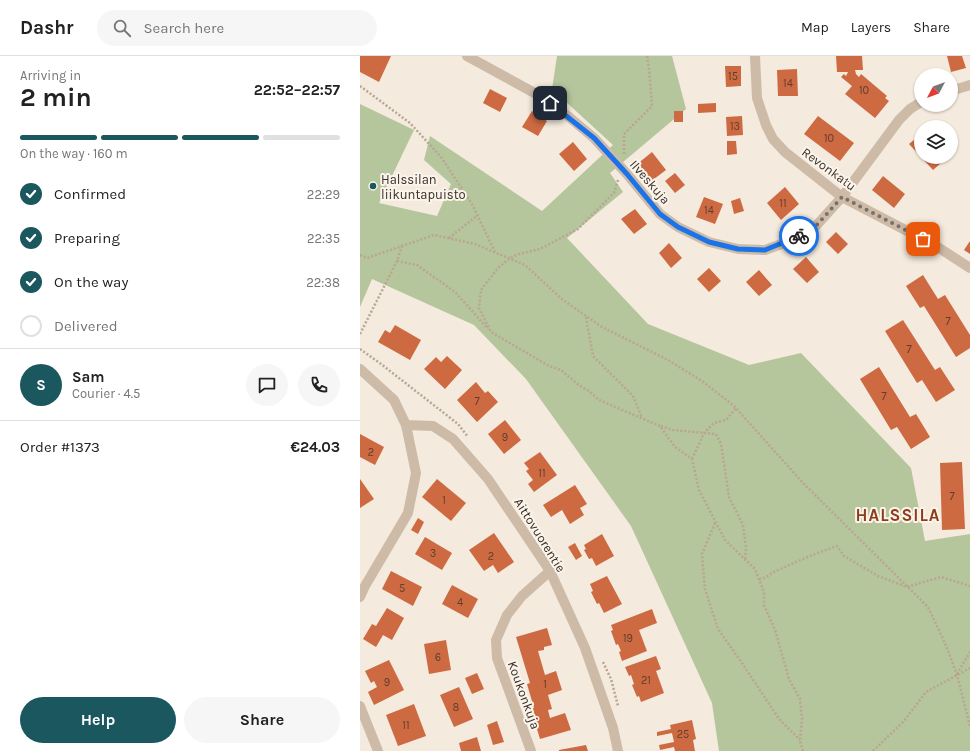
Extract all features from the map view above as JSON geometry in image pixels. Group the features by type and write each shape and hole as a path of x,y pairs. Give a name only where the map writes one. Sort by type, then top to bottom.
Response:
{"street":[{"name":"Ilveskuja","path":"467,56 540,96 594,138 660,214 678,227 709,242 738,249 765,250 795,239 815,227 842,197 899,120 914,106"},
{"name":"Revonkatu","path":"755,56 757,98 766,125 773,139 785,152 842,197 936,246 970,268"},
{"path":"958,89 970,85"},
{"path":"360,369 394,400 406,424 416,474 408,513 360,597"},
{"name":"Aittovuorentie","path":"406,424 433,426 453,439 488,479 550,571 585,648 613,728 618,751"},
{"name":"Koukonkuja","path":"531,751 497,658 496,640 507,615 522,596 550,571"},
{"path":"360,706 378,751"}],"path":[{"path":"491,332 479,308 481,290 498,268 510,258 519,254 540,249 578,229 614,193 622,169 624,134 652,106 647,56"},
{"path":"360,86 410,123 441,157 472,204 496,252"},
{"path":"449,238 478,215"},
{"path":"360,255 367,258 434,235 475,244 525,265 563,300 602,327 668,360 702,381 736,408 804,484 928,607 945,643 957,675 970,726"},
{"path":"360,334 397,260 402,246"},
{"path":"397,260 417,265 455,292 491,332 549,366 561,370 580,386 590,391 599,400 634,416 673,430 716,434 721,444 729,497 743,525 746,548 745,560"},
{"path":"586,316 593,356 633,396 642,418"},
{"path":"736,408 726,420 714,423 704,433 692,459 699,490 715,523 725,540 755,569 764,592 764,605 775,630 789,679 800,699 802,719 800,741 803,751"},
{"path":"660,426 676,447 692,459"},
{"path":"715,523 702,554 705,589 718,629 779,719 800,741"},
{"path":"759,579 765,579 772,573 837,546 844,556 878,576 907,587 941,577 970,586"},
{"path":"957,675 970,652"},
{"path":"873,751 904,722 926,692 970,668"}],"green space":[{"path":"557,56 672,56 686,109 610,173 623,192 567,238 648,324 749,365 801,353 911,468 925,541 970,534 970,751 719,751 712,703 631,526 526,379 474,325 372,279 360,307 360,104 414,130 379,203 437,216 451,184 424,160 430,136 542,211 613,145 552,89"}],"building":[{"path":"360,56 391,56 379,82 360,72"},
{"path":"836,56 862,56 863,70 855,70 856,74 859,77 861,74 887,96 885,98 889,101 875,118 845,94 852,86 841,77 844,74 846,76 848,72 837,72"},
{"path":"947,56 962,56 966,68 958,70 958,68 950,68"},
{"path":"725,66 741,66 741,86 726,87"},
{"path":"797,69 798,96 778,96 777,70"},
{"path":"490,89 507,98 500,112 483,103"},
{"path":"716,103 716,112 698,113 698,104"},
{"path":"532,111 547,121 538,136 522,127"},
{"path":"674,111 683,111 683,122 674,122"},
{"path":"742,116 743,135 727,136 726,117"},
{"path":"818,116 854,143 840,161 804,134"},
{"path":"914,140 914,149 909,144"},
{"path":"727,141 736,141 737,154 727,155"},
{"path":"573,142 587,159 574,171 559,154"},
{"path":"652,152 666,170 650,182 636,165"},
{"path":"927,164 940,164 933,170"},
{"path":"675,173 685,185 675,193 665,181"},
{"path":"883,176 905,194 894,208 872,190"},
{"path":"785,187 799,204 781,220 767,203"},
{"path":"704,197 723,204 715,224 696,217"},
{"path":"740,198 744,211 734,214 731,201"},
{"path":"635,209 647,224 634,234 621,219"},
{"path":"836,232 848,244 838,254 826,242"},
{"path":"970,241 970,254 964,250"},
{"path":"669,243 682,258 671,268 659,253"},
{"path":"806,257 819,272 807,283 793,269"},
{"path":"709,268 721,281 709,292 697,279"},
{"path":"759,270 772,285 759,296 746,282"},
{"path":"923,275 938,299 945,295 970,335 970,348 956,357 924,306 920,308 906,286"},
{"path":"903,320 935,370 940,367 955,390 936,402 922,380 917,383 885,331"},
{"path":"395,325 421,340 410,360 378,342 385,330 390,333"},
{"path":"447,356 462,370 445,389 424,369 436,357 441,362"},
{"path":"879,367 910,417 916,414 930,437 911,449 897,427 891,430 860,379"},
{"path":"476,382 485,393 488,391 498,402 477,422 457,400"},
{"path":"505,420 521,440 504,454 488,434"},
{"path":"360,434 384,447 375,465 360,457"},
{"path":"540,452 557,475 534,492 528,484 533,480 526,471 529,469 524,463"},
{"path":"962,462 965,529 942,530 940,463"},
{"path":"360,479 374,499 360,508"},
{"path":"437,479 466,503 451,521 422,497"},
{"path":"575,485 587,504 580,508 584,515 570,524 562,510 551,517 543,505"},
{"path":"418,518 424,522 418,534 411,530"},
{"path":"494,533 514,562 498,573 493,565 484,571 469,550"},
{"path":"602,534 614,556 596,566 592,558 589,559 584,550 586,549 584,545"},
{"path":"425,537 452,553 442,570 415,554"},
{"path":"575,543 582,556 576,560 568,547"},
{"path":"391,571 422,587 413,606 382,589"},
{"path":"607,576 622,604 604,613 599,603 597,604 591,592 593,591 590,584"},
{"path":"452,585 478,599 468,618 442,604"},
{"path":"387,608 404,618 392,640 383,635 376,647 363,639 372,624 376,626"},
{"path":"652,609 657,623 639,630 647,651 622,661 619,652 621,651 618,644 616,645 611,631 613,630 611,625"},
{"path":"547,628 552,645 544,647 544,650 538,651 545,675 556,671 562,690 548,695 552,709 548,710 550,718 565,713 571,730 540,739 531,709 534,708 527,684 530,683 516,637"},
{"path":"446,640 451,670 429,674 424,644"},
{"path":"656,656 661,669 656,671 664,693 641,702 632,685 634,684 631,675 629,676 625,667"},
{"path":"389,660 404,690 374,705 368,692 377,687 374,681 371,683 365,671"},
{"path":"477,673 484,689 472,694 465,678"},
{"path":"459,687 473,719 454,727 440,695"},
{"path":"414,704 426,736 398,746 386,715"},
{"path":"692,720 696,739 693,740 695,751 675,751 674,747 660,750 659,745 674,742 672,733 657,736 657,732 671,729 670,725"},
{"path":"497,721 504,742 493,745 487,725"},
{"path":"477,737 481,751 461,751 459,743"},
{"path":"586,745 588,751 559,751 559,750"}],"way so far":[{"path":"799,236 815,227 842,197 923,239"}],"place":[{"name":"Halssilan liikuntapuisto","path":"373,186"}],"district":[{"name":"HALSSILA","path":"898,515"}],"route":[{"path":"550,103 594,138 627,174 660,214 678,227 709,242 738,249 765,250 795,239 799,236"}]}
